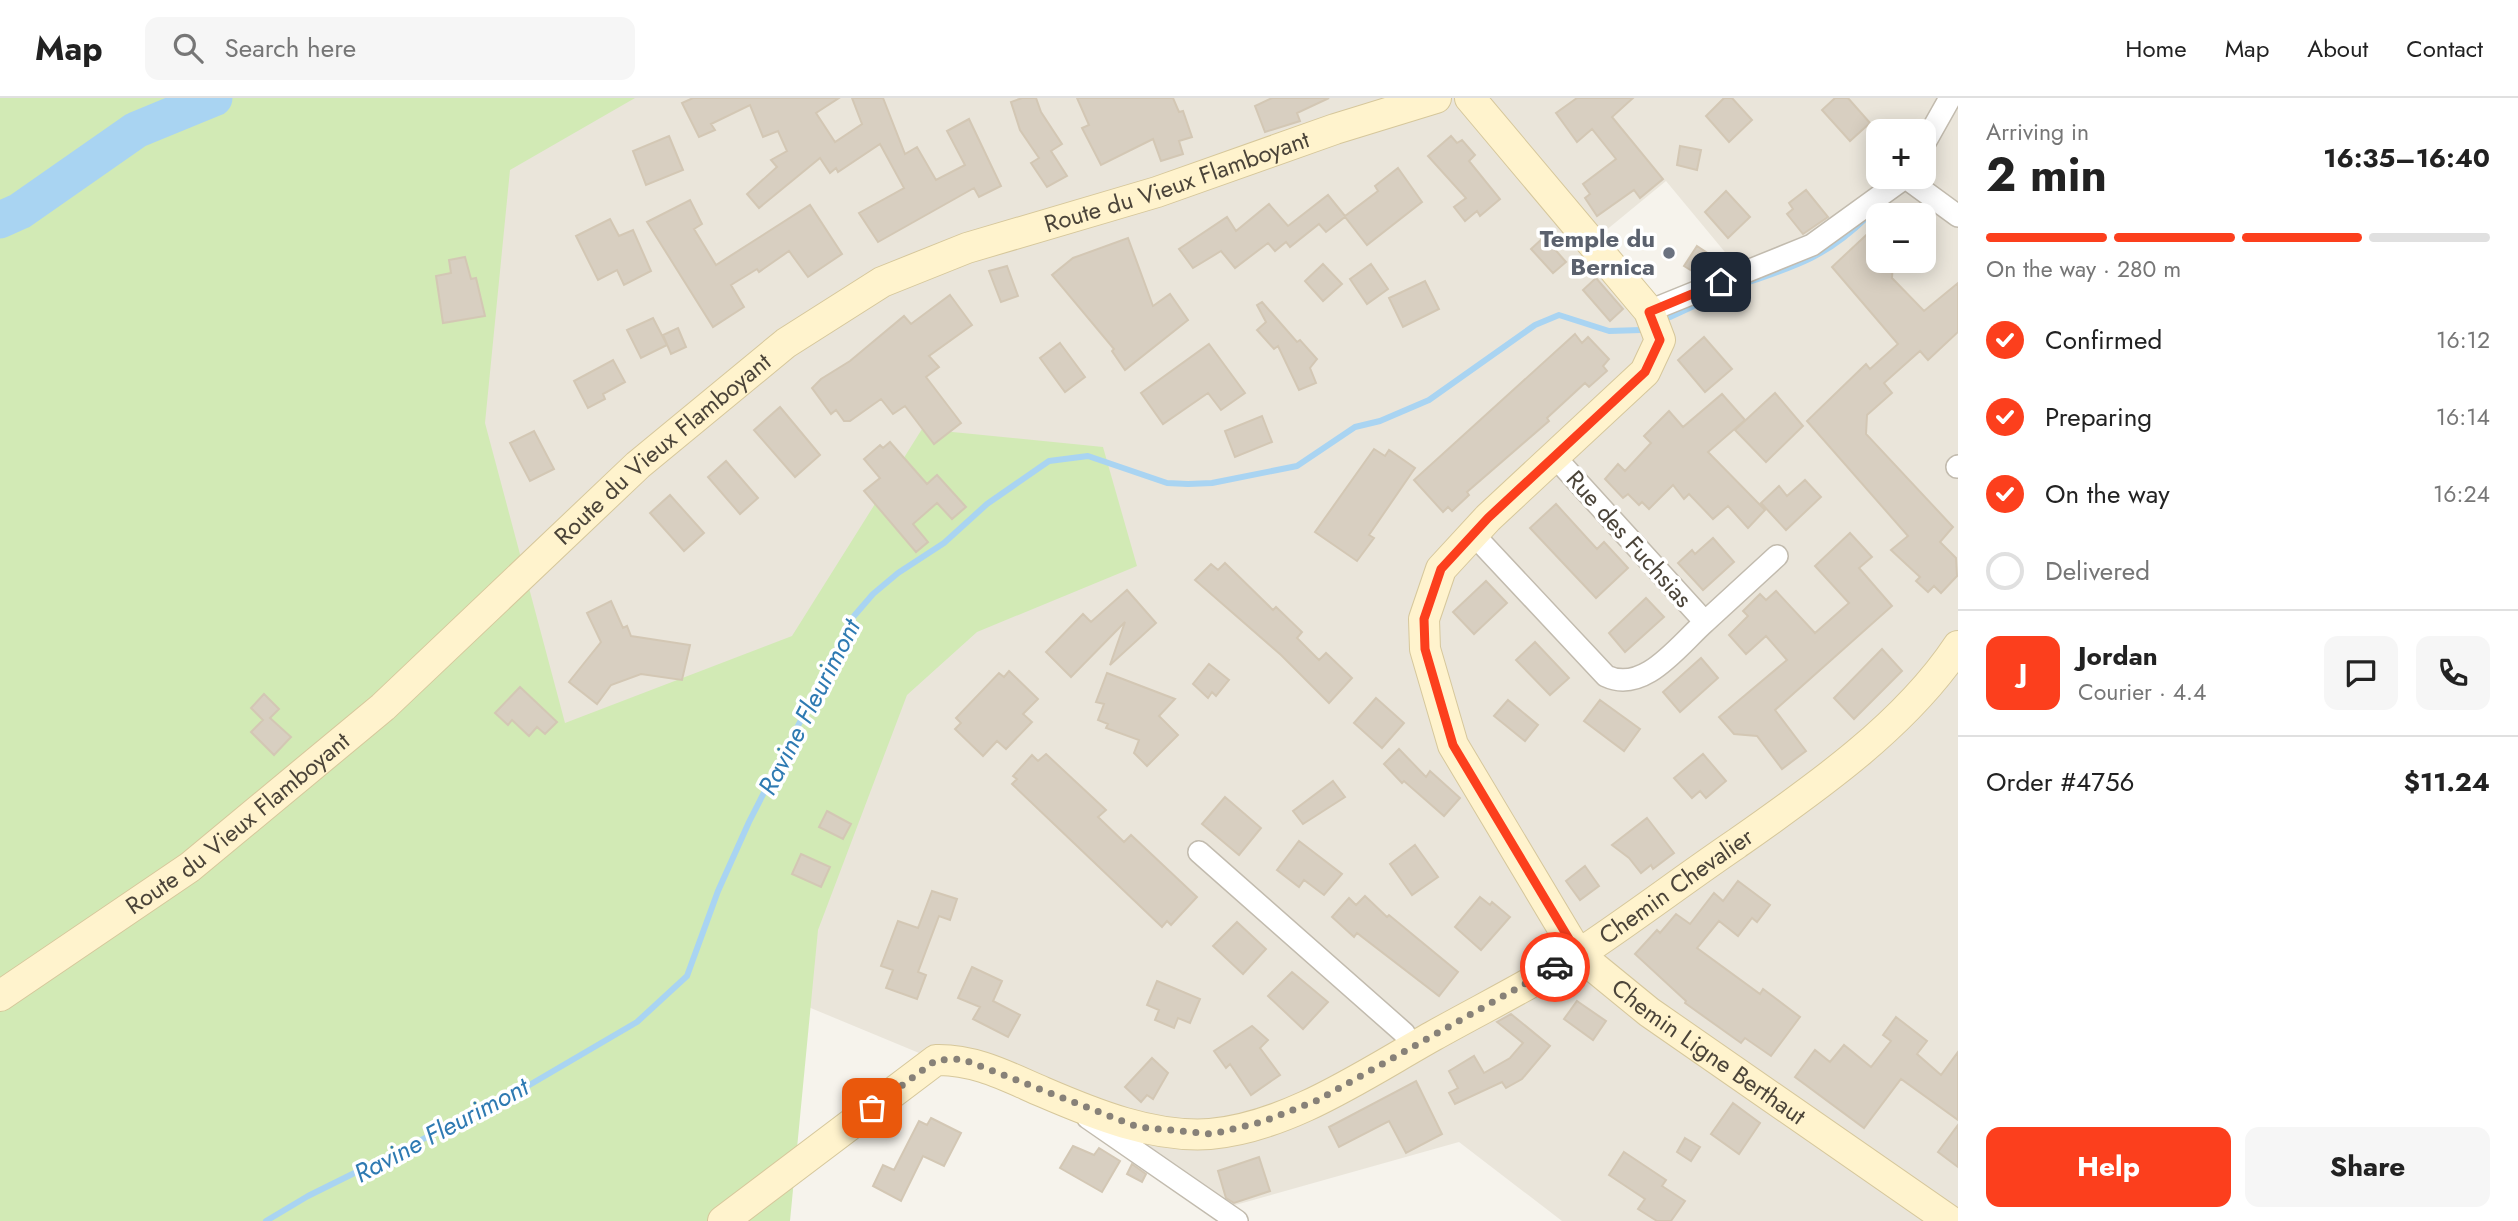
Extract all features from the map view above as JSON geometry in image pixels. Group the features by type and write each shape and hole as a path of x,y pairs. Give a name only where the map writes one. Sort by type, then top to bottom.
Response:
{"street":[{"name":"Route du Vieux Flamboyant","path":"0,996 190,867 403,688 638,465 786,343 882,282 967,248 1157,192 1335,129 1436,98"},
{"name":"Chemin Ligne Berthaut","path":"1470,98 1649,312 1660,340 1645,372 1473,534 1441,569 1424,619 1425,649 1453,745 1578,954 1649,1012 1950,1221"},
{"path":"1936,123 1950,98"},
{"path":"1649,312 1812,246 1890,189"},
{"path":"1922,189 1958,216"},
{"name":"Rue des Fuchsias","path":"1554,456 1704,622"},
{"name":"Rue des Fuchsias","path":"1473,534 1606,676 1619,682 1634,681 1650,672 1777,556"},
{"name":"Chemin Chevalier","path":"723,1221 936,1060 962,1059 1060,1100 1138,1127 1212,1134 1262,1122 1318,1100 1578,954 1795,802 1904,712 1958,646"},
{"path":"1199,852 1404,1033 1412,1048"},
{"path":"1060,1100 1237,1221"}],"shaded area":[{"path":"489,98 1958,98 1958,1221 1562,1221 1459,1142 1221,1209 1060,1100 936,1060 789,999 455,671","holes":["1666,181 1739,269 1654,305 1599,236"]}],"green space":[{"path":"0,98 635,98 510,170 485,423 565,723 792,636 922,429 1103,447 1137,566 977,632 907,695 818,930 790,1221 0,1221"}],"building":[{"path":"693,98 839,98 816,113 835,142 862,124 852,98 883,98 905,154 917,147 936,180 965,165 947,131 969,119 1001,186 979,197 974,188 878,242 859,213 904,188 880,144 838,172 836,168 830,173 820,158 759,208 747,194 777,167 771,160 787,151 778,131 763,137 750,105 711,124 715,130 699,137 682,103"},
{"path":"1022,98 1036,98 1041,112 1062,144 1051,151 1067,176 1047,187 1031,163 1039,158 1020,130 1011,102"},
{"path":"1077,98 1173,98 1179,112 1183,111 1192,137 1179,141 1183,154 1161,161 1153,139 1101,165 1082,128 1089,125"},
{"path":"1272,98 1329,98 1297,113 1300,121 1265,132 1255,106"},
{"path":"1577,98 1633,98 1612,117 1663,179 1640,198 1634,190 1597,216 1585,198 1590,194 1583,184 1616,159 1592,129 1577,142 1556,113"},
{"path":"1724,98 1732,98 1752,120 1729,142 1706,116"},
{"path":"1835,98 1848,98 1866,119 1866,127 1850,141 1822,110"},
{"path":"669,136 683,170 646,185 633,151"},
{"path":"1451,136 1457,143 1462,140 1475,155 1469,161 1500,199 1480,216 1477,211 1465,221 1454,207 1466,198 1428,156"},
{"path":"1680,146 1701,150 1697,170 1677,165"},
{"path":"1398,168 1422,202 1367,245 1345,217 1326,232 1319,224 1290,247 1286,242 1275,251 1268,243 1235,268 1221,251 1193,268 1179,249 1227,217 1236,231 1269,204 1288,226 1328,195 1345,216 1378,191 1375,186"},
{"path":"1806,190 1828,217 1803,234 1787,214 1793,209 1789,203"},
{"path":"1726,191 1750,217 1728,238 1705,212"},
{"path":"690,200 702,224 694,229 716,265 810,205 842,254 808,277 789,251 759,272 757,269 731,285 744,307 713,327 647,222"},
{"path":"610,219 619,236 633,230 651,271 624,285 617,270 598,280 576,236"},
{"path":"1866,235 1866,273 1892,273 1892,278 1924,311 1958,283 1958,332 1928,360 1920,351 1884,383 1892,393 1867,415 1866,434 1953,527 1940,542 1956,558 1957,576 1941,593 1934,586 1928,592 1916,581 1920,577 1891,550 1908,536 1807,421 1866,364 1870,369 1898,344 1832,267"},
{"path":"1544,237 1566,262 1553,273 1531,249"},
{"path":"1128,238 1153,306 1170,294 1188,320 1125,370 1112,351 1114,349 1052,275 1073,258"},
{"path":"1697,246 1721,262 1716,270 1700,276 1684,266"},
{"path":"465,257 471,279 476,278 485,316 443,323 436,276 451,273 449,260"},
{"path":"1323,264 1342,284 1323,301 1305,281"},
{"path":"1371,264 1388,289 1367,304 1350,279"},
{"path":"1007,266 1018,296 1001,302 989,271"},
{"path":"1596,278 1623,309 1610,321 1583,290"},
{"path":"1425,281 1439,309 1403,327 1389,298"},
{"path":"950,295 972,325 929,356 939,367 926,377 961,423 934,444 905,406 893,414 881,399 850,421 844,421 836,410 831,414 812,388 821,379 850,361 904,316 911,324"},
{"path":"1262,302 1297,342 1300,340 1317,359 1310,368 1316,383 1299,390 1278,346 1274,349 1257,330 1266,322 1257,305"},
{"path":"653,318 667,345 641,358 627,330"},
{"path":"678,328 686,347 671,354 663,335"},
{"path":"1575,334 1582,343 1588,337 1609,359 1603,366 1607,371 1589,387 1585,383 1547,418 1549,421 1467,492 1469,495 1452,511 1448,507 1443,512 1414,480"},
{"path":"1704,337 1732,369 1705,392 1678,360"},
{"path":"1060,343 1085,377 1065,392 1040,358"},
{"path":"1209,344 1245,393 1221,410 1208,393 1163,424 1141,393"},
{"path":"613,360 625,382 603,394 605,399 588,408 574,381"},
{"path":"1775,393 1803,426 1766,462 1735,430"},
{"path":"1722,394 1745,420 1708,452 1765,510 1748,528 1728,506 1713,519 1689,494 1684,499 1673,485 1649,509 1642,502 1639,505 1628,494 1623,498 1605,479 1618,464 1625,471 1651,443 1644,436 1669,411 1683,427"},
{"path":"780,407 820,455 795,477 754,430"},
{"path":"1262,416 1272,442 1235,457 1225,431"},
{"path":"534,431 554,469 530,481 510,443"},
{"path":"890,442 927,484 937,475 966,507 952,519 937,503 913,524 928,542 916,552 864,491 880,478 864,459 880,445 883,448"},
{"path":"1374,449 1385,456 1389,450 1415,468 1369,535 1374,538 1357,561 1315,532"},
{"path":"726,461 758,498 740,514 708,477"},
{"path":"1805,480 1821,497 1786,530 1761,503 1779,486 1787,496"},
{"path":"670,495 704,533 684,551 650,513"},
{"path":"1556,504 1597,549 1604,542 1628,568 1596,598 1530,528"},
{"path":"1850,533 1872,557 1859,568 1892,606 1775,710 1806,751 1782,769 1757,736 1734,734 1719,717 1787,660 1766,636 1746,654 1729,635 1748,616 1743,611 1760,594 1766,600 1776,591 1815,633 1849,603 1815,566"},
{"path":"1713,538 1734,562 1703,590 1678,563 1692,550 1695,554"},
{"path":"1225,563 1273,610 1276,607 1302,632 1297,638 1319,660 1326,653 1352,678 1329,703 1281,655 1195,580 1211,564 1218,570"},
{"path":"1486,581 1507,603 1474,634 1453,612"},
{"path":"1127,590 1156,623 1110,665 1125,622 1071,677 1046,652 1083,614 1091,622"},
{"path":"1646,598 1664,617 1625,652 1609,633"},
{"path":"611,601 623,628 627,626 631,636 690,645 682,680 641,674 611,685 597,704 569,682 601,642 587,613"},
{"path":"1535,642 1569,678 1550,695 1516,660"},
{"path":"1882,649 1902,671 1854,719 1834,698"},
{"path":"1701,658 1718,678 1680,712 1663,692"},
{"path":"1209,664 1229,680 1216,696 1212,692 1208,698 1193,684"},
{"path":"1009,671 1038,699 1023,714 1032,722 1006,749 997,741 983,756 955,729 961,723 956,718 999,673 1004,677"},
{"path":"1107,673 1175,699 1159,716 1178,735 1147,766 1134,753 1139,740 1106,728 1108,724 1098,720 1104,704 1096,702"},
{"path":"520,687 557,722 545,734 537,727 529,736 512,720 508,725 495,713"},
{"path":"264,694 279,709 270,718 291,737 274,755 251,732 263,720 251,708"},
{"path":"1376,698 1404,723 1382,748 1354,723"},
{"path":"1508,700 1538,725 1525,741 1494,716"},
{"path":"1600,700 1640,729 1624,751 1584,721"},
{"path":"1399,749 1426,777 1430,771 1460,798 1444,816 1404,781 1402,783 1384,764"},
{"path":"1046,754 1106,810 1098,817 1124,842 1131,835 1197,897 1171,925 1167,921 1162,927 1012,784 1017,779 1013,776 1032,755 1038,761"},
{"path":"1703,754 1726,781 1706,798 1700,791 1692,798 1674,778"},
{"path":"1333,781 1345,797 1303,824 1293,811"},
{"path":"1225,797 1261,828 1239,855 1202,824"},
{"path":"827,811 851,824 843,839 819,827"},
{"path":"1647,818 1674,853 1653,869 1651,865 1641,873 1629,858 1612,845"},
{"path":"1299,841 1342,874 1324,895 1304,880 1299,887 1277,870"},
{"path":"1415,845 1438,877 1412,895 1390,864"},
{"path":"801,854 830,867 821,887 792,874"},
{"path":"1585,866 1599,886 1580,900 1566,881"},
{"path":"1738,881 1770,905 1757,922 1752,918 1738,936 1719,921 1697,948 1760,994 1763,989 1800,1017 1771,1056 1745,1038 1741,1043 1685,1003 1686,1001 1635,954 1657,930 1660,933 1676,914 1690,924 1714,893 1723,901"},
{"path":"932,891 957,899 950,920 939,916 918,972 926,975 917,999 886,988 893,970 881,966 898,921 918,928"},
{"path":"1365,896 1387,917 1389,915 1458,972 1439,996 1357,933 1354,937 1332,917 1349,898 1356,905"},
{"path":"1480,897 1490,905 1492,902 1510,917 1481,950 1455,927"},
{"path":"1237,922 1266,949 1243,974 1213,946"},
{"path":"972,967 1002,981 993,1001 1020,1015 1008,1037 973,1019 980,1007 958,998"},
{"path":"1292,972 1328,1002 1303,1029 1268,996"},
{"path":"1157,981 1200,999 1190,1023 1178,1018 1174,1028 1155,1020 1159,1010 1147,1005"},
{"path":"1577,1001 1606,1021 1593,1040 1564,1019"},
{"path":"1511,1014 1550,1046 1522,1079 1506,1088 1502,1082 1455,1104 1449,1093 1458,1088 1449,1071 1474,1056 1484,1073 1510,1058 1523,1043 1497,1022"},
{"path":"1896,1017 1927,1041 1917,1054 1941,1075 1958,1052 1958,1120 1901,1079 1864,1128 1795,1077 1815,1050 1830,1062 1844,1045 1871,1067 1891,1041 1883,1035"},
{"path":"1252,1026 1268,1040 1260,1048 1280,1075 1251,1095 1230,1064 1226,1068 1214,1051"},
{"path":"1152,1058 1168,1073 1153,1099 1147,1095 1141,1102 1125,1087"},
{"path":"1416,1081 1442,1134 1406,1153 1389,1121 1339,1147 1329,1127"},
{"path":"1733,1103 1760,1123 1739,1154 1711,1134"},
{"path":"931,1118 961,1133 944,1166 923,1156 901,1201 873,1186 883,1165 894,1170 919,1121 927,1125"},
{"path":"1958,1125 1958,1167 1938,1152"},
{"path":"1685,1138 1700,1147 1691,1161 1677,1152"},
{"path":"1073,1146 1094,1155 1099,1148 1120,1161 1102,1192 1060,1168"},
{"path":"1624,1152 1666,1180 1662,1186 1685,1201 1671,1221 1657,1221 1638,1209 1645,1199 1609,1175"},
{"path":"1259,1157 1270,1191 1234,1203 1226,1198 1218,1171"},
{"path":"1132,1164 1146,1174 1142,1182 1127,1174"}],"waterway":[{"path":"0,220 20,211 136,130 214,98"},
{"name":"Ravine Fleurimont","path":"1743,284 1810,259 1838,242 1866,218"},
{"name":"Ravine Fleurimont","path":"1670,317 1724,292"},
{"name":"Ravine Fleurimont","path":"266,1221 308,1196 514,1094 637,1022 687,976 718,891 749,822 854,616 873,594 898,573 944,543 987,504 1049,461 1088,456 1167,483 1188,484 1212,483 1297,466 1355,427 1380,421 1429,400 1535,325 1559,315 1609,331 1641,330"}],"way so far":[{"path":"872,1108 936,1060 962,1059 1060,1100 1138,1127 1212,1134 1262,1122 1318,1100 1555,967"}],"place":[{"name":"Temple du Bernica","path":"1669,253"}],"route":[{"path":"1555,967 1578,954 1506,839 1453,745 1425,649 1424,619 1441,569 1488,518 1645,372 1655,357 1660,340 1649,312 1721,282"}]}
